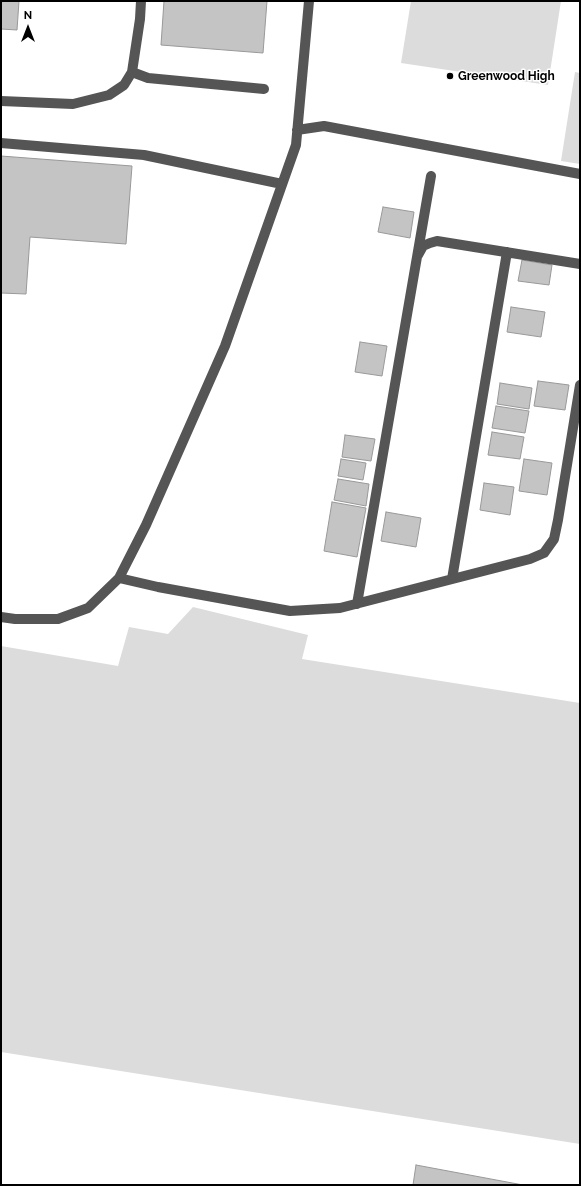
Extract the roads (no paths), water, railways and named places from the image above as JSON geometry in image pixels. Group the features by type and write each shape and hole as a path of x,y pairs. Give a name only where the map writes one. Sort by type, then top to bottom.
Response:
{"street":[{"path":"1,101 73,104 109,95 124,85 132,72 140,19 141,1"},
{"path":"1,617 15,619 58,619 88,608 119,578 146,525 225,346 296,145 309,1"},
{"path":"132,72 148,78 264,89"},
{"path":"297,130 324,126 580,174"},
{"path":"1,143 144,155 282,184"},
{"path":"357,604 431,176"},
{"path":"416,258 423,246 437,241 580,264"},
{"path":"452,580 507,252"},
{"path":"119,578 290,611 340,608 530,559 544,553 554,539 580,385"}],"place":[{"name":"Greenwood High","path":"450,76"}]}
